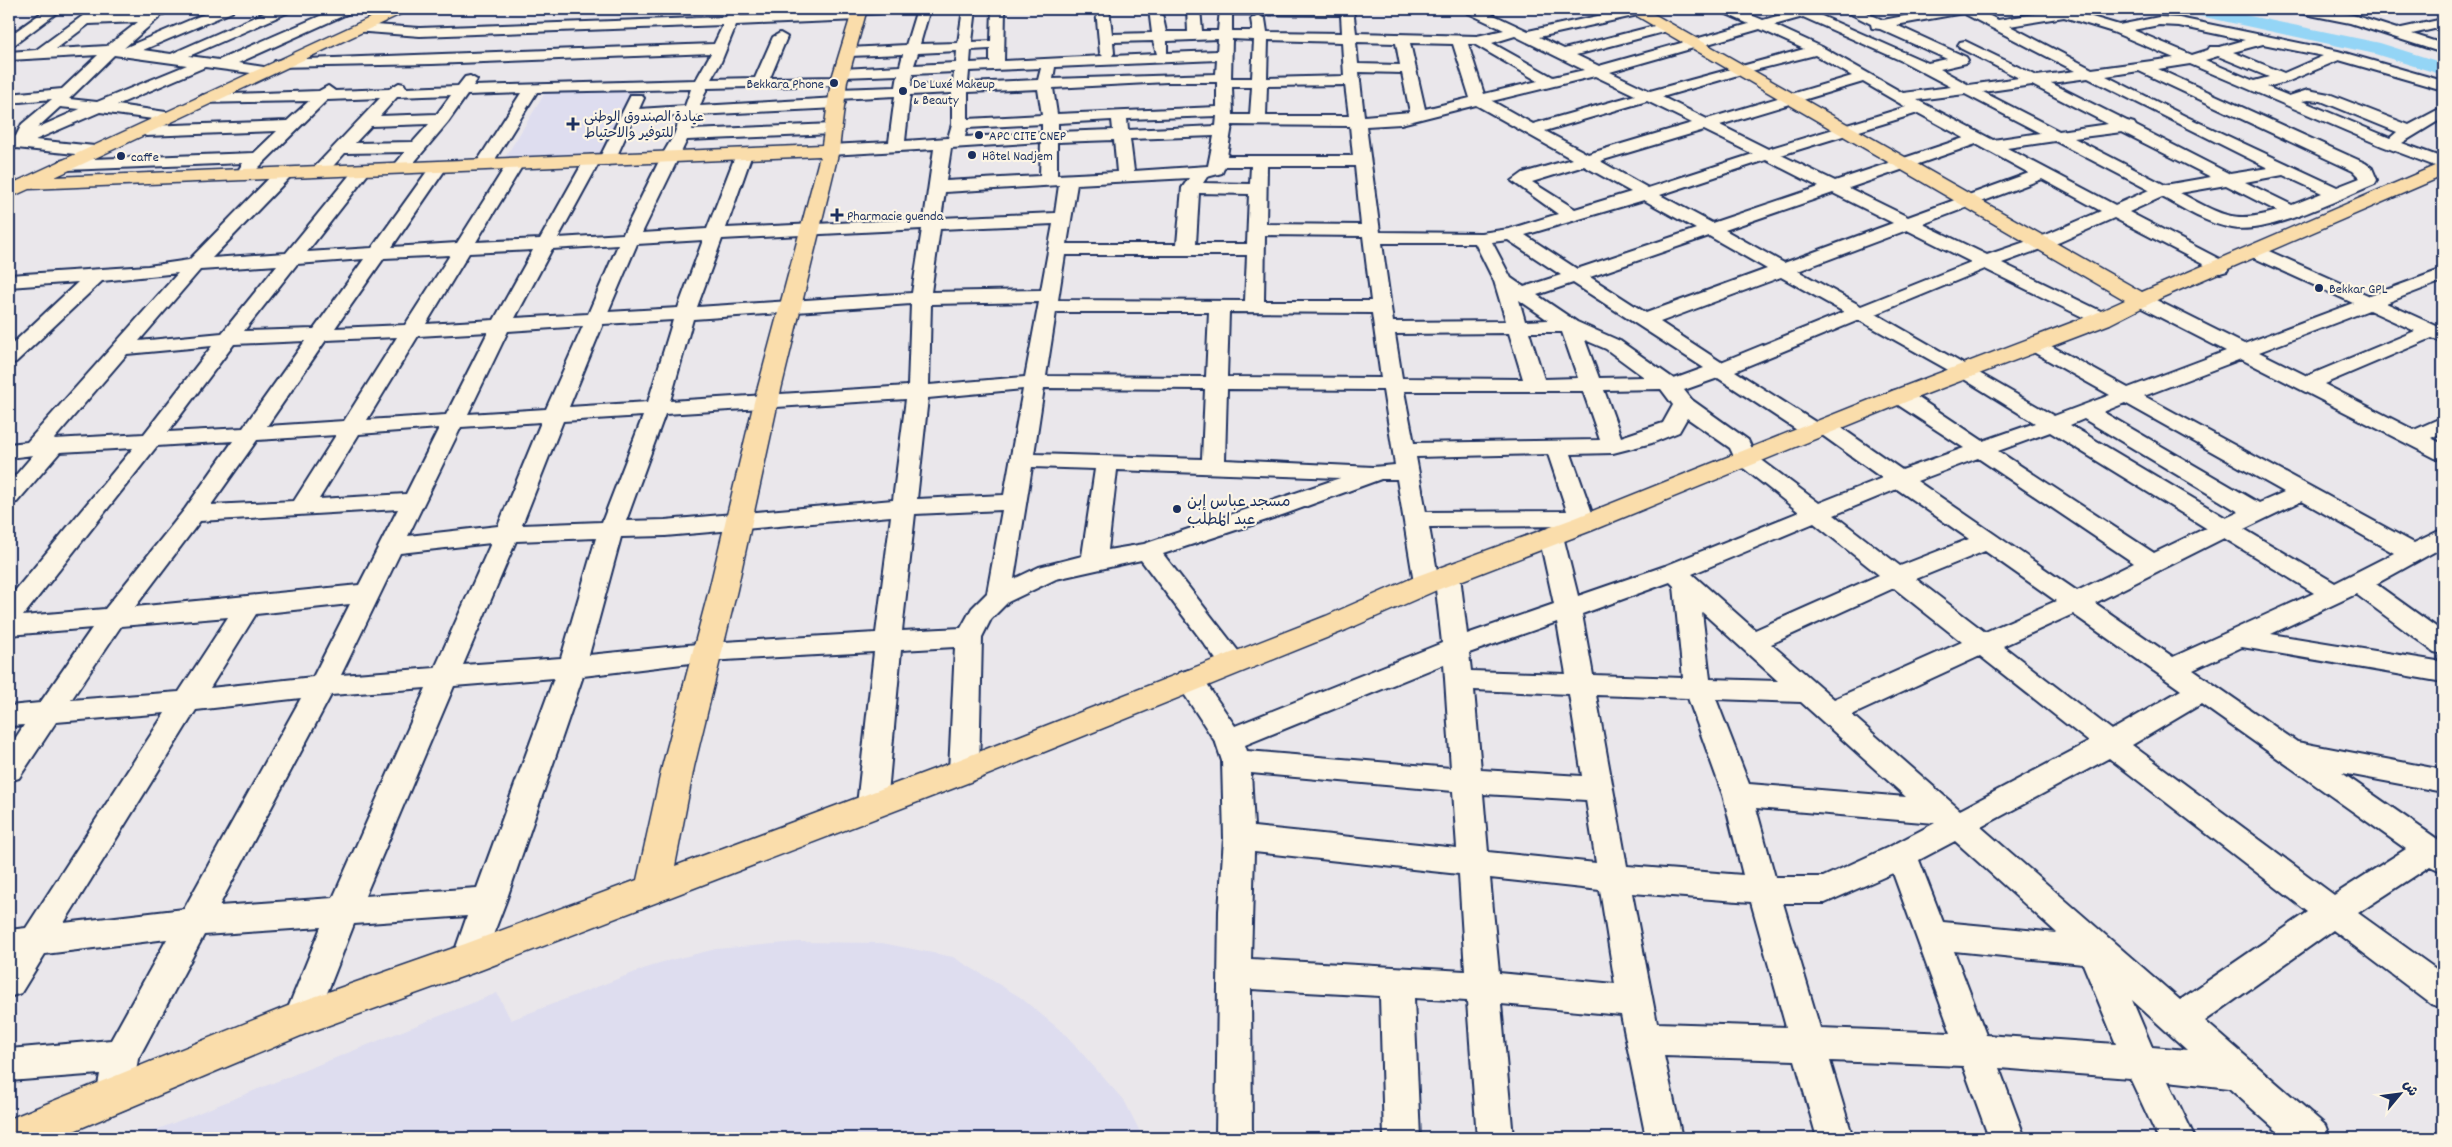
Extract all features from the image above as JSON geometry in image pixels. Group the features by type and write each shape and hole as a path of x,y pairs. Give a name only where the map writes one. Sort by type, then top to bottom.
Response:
{"main road":[{"path":"9,192 202,100 400,9"},
{"path":"1641,9 1666,27 1699,42"},
{"path":"1641,9 2148,297"},
{"path":"653,888 678,767 766,402 811,229 850,47"},
{"path":"27,184 744,154 831,140"},
{"path":"17,1132 114,1096 301,1018 468,959 964,771 1382,604 1583,521 1900,396 2102,319 2148,297 2443,169"}],"street":[{"path":"9,42 55,9"},
{"path":"40,54 100,9"},
{"path":"126,52 226,9"},
{"path":"173,58 284,9"},
{"path":"326,9 384,16"},
{"path":"578,54 594,25 606,9"},
{"path":"114,1096 121,1056 322,686 367,592 455,422 501,325 548,244 630,114 641,85 672,22 681,9"},
{"path":"896,146 906,69 923,9"},
{"path":"872,805 888,643 918,392 920,298 938,186 949,144 960,124 960,88 969,9"},
{"path":"991,86 997,64 996,45 999,9"},
{"path":"1102,9 1108,59 1122,134 1126,176"},
{"path":"1155,9 1172,112 1176,159"},
{"path":"1192,9 1195,35"},
{"path":"938,186 1126,176 1176,159 1202,172 1216,169 1224,121 1226,9 1347,10 1352,74 1371,234 1405,461 1417,520 1437,580 1456,648 1495,1138"},
{"path":"1577,9 1595,20"},
{"path":"1106,38 1225,35 1468,40 1496,38 1595,20 1641,9"},
{"path":"1727,9 1817,50 1849,68 1870,68 1901,98 2220,267"},
{"path":"1848,9 1961,60 1925,68"},
{"path":"1846,31 1961,9"},
{"path":"1966,9 2179,119 2283,170 2335,193"},
{"path":"2020,9 2038,17"},
{"path":"2300,9 2353,19 2443,49"},
{"path":"2329,14 2349,9"},
{"path":"2437,9 2443,11"},
{"path":"1257,10 1261,36 1258,119"},
{"path":"1475,10 1502,10"},
{"path":"1475,10 2102,319"},
{"path":"221,65 342,11"},
{"path":"682,135 831,140 896,146 1173,132 1224,121 1258,119 1390,120 1597,70 1699,42 1799,11 1907,58 2161,191 2217,219 2230,223 2251,223 2290,211 2369,180 2368,175 2359,167 2230,110 2140,66"},
{"path":"85,20 157,13"},
{"path":"14,142 111,50 157,13"},
{"path":"1995,25 2068,13 2118,29 2286,101 2443,164"},
{"path":"9,56 111,50 221,65 344,70 375,60 431,31 457,24 490,28 539,27 672,22 733,15 804,14 850,47 902,92 1167,78 1260,83 1407,69"},
{"path":"490,28 500,15"},
{"path":"511,56 549,15"},
{"path":"301,1018 343,911 442,678 507,533 555,414 629,241 669,157 682,135 700,86 714,62 733,15"},
{"path":"2395,18 2443,34"},
{"path":"2118,29 2150,22 2178,22 2338,54 2443,86"},
{"path":"2150,22 2284,78"},
{"path":"2397,33 2443,23"},
{"path":"318,172 427,60 446,44 457,24"},
{"path":"1562,54 1666,27"},
{"path":"359,28 431,31"},
{"path":"293,32 336,38"},
{"path":"164,35 256,48"},
{"path":"761,37 798,36"},
{"path":"1942,50 2016,36"},
{"path":"761,84 780,37"},
{"path":"375,60 427,60 578,54 722,43 743,38"},
{"path":"1402,38 1407,69 1418,113"},
{"path":"1901,98 2191,60 2263,39"},
{"path":"446,44 524,40"},
{"path":"1468,40 1550,82"},
{"path":"1468,40 1478,100"},
{"path":"630,114 691,111 850,47 911,50 996,45"},
{"path":"1966,45 2290,211"},
{"path":"202,100 462,90 761,84 850,47 906,69 1225,55"},
{"path":"1531,130 1817,50"},
{"path":"305,52 344,70"},
{"path":"2252,86 2284,78 2338,54"},
{"path":"400,168 442,119 462,90 489,57"},
{"path":"1573,216 1520,181 1705,124 1797,98 1870,68 1907,58"},
{"path":"1048,179 1050,120 1046,84 1049,62"},
{"path":"14,142 101,108 203,63"},
{"path":"241,175 323,96 344,70"},
{"path":"483,165 532,88"},
{"path":"2286,101 2308,94 2324,97 2411,132"},
{"path":"9,98 61,98 101,108 168,116"},
{"path":"1478,100 1648,193 1966,372 2334,594"},
{"path":"1513,288 1575,276 1910,162 1985,142 2057,137 2276,104 2341,134"},
{"path":"1257,229 1481,238 1511,234 1648,193 1851,127 1919,108"},
{"path":"960,124 1172,112 1224,121"},
{"path":"2388,143 2411,132 2443,112"},
{"path":"366,121 442,119"},
{"path":"136,132 290,126"},
{"path":"14,142 94,151"},
{"path":"342,148 419,147"},
{"path":"468,959 572,667 611,529 657,407 685,314 744,154"},
{"path":"66,165 259,158"},
{"path":"1218,161 1363,161"},
{"path":"1254,306 1259,161"},
{"path":"302,507 460,250 516,163"},
{"path":"9,770 113,618 193,514 439,167"},
{"path":"9,615 149,442 228,338 363,170"},
{"path":"9,451 657,407 918,392 1035,382 1590,385 1673,392 1719,370 1859,312 2046,240 2161,191 2224,178 2283,170"},
{"path":"1186,249 1191,188 1202,172"},
{"path":"9,497 120,349 195,265 284,173"},
{"path":"1644,320 2044,173"},
{"path":"999,596 1069,179"},
{"path":"1191,188 1258,189"},
{"path":"9,281 148,272 195,265 378,253 629,241 811,229 1063,218"},
{"path":"1511,234 1719,370 1820,429 1900,479 2437,855 2332,913 2179,1020"},
{"path":"1481,238 1513,288 1570,326 1613,345 1740,445 1745,458 1817,512 1897,578 2332,913 2443,993"},
{"path":"1057,250 1256,249"},
{"path":"2259,250 2440,331"},
{"path":"9,358 97,275"},
{"path":"1232,751 1456,648 1568,609 1680,577 1817,512 1900,479 2052,424 2443,275"},
{"path":"1513,288 1519,327 1536,385"},
{"path":"2148,297 2243,351 2443,453"},
{"path":"120,349 228,338 410,331 920,298 1219,307 1383,307"},
{"path":"1213,466 1219,307"},
{"path":"1386,328 1570,326"},
{"path":"1570,326 1612,446"},
{"path":"2309,383 2440,331"},
{"path":"2035,345 2412,552"},
{"path":"964,771 969,637 981,614 999,596 1048,573 1094,561 1147,551 1277,509 1405,461 1612,446 1644,438 1671,427 1673,392"},
{"path":"1900,396 2153,564"},
{"path":"2085,411 2258,513"},
{"path":"2414,438 2443,424"},
{"path":"2132,472 2208,440"},
{"path":"1417,520 1583,521 1558,449"},
{"path":"1022,460 1379,472"},
{"path":"1094,561 1106,463"},
{"path":"1832,712 2076,602 2225,528 2303,492"},
{"path":"193,514 413,501"},
{"path":"392,546 507,533 737,523 904,507 1015,502"},
{"path":"1550,536 1568,609 1635,1001 1645,1039 1664,1138"},
{"path":"2172,669 2358,583 2443,536"},
{"path":"1752,642 1897,578 1988,541"},
{"path":"1147,551 1233,663"},
{"path":"1680,577 2093,948 2179,1020 2312,1138"},
{"path":"1680,577 1698,689 1738,795 1763,890 1835,1138"},
{"path":"2358,583 2443,645"},
{"path":"9,626 248,606 367,592"},
{"path":"9,982 21,943 188,701 248,606"},
{"path":"9,716 188,701 322,686 572,667 707,652 969,637"},
{"path":"2241,638 2443,672"},
{"path":"1189,680 1232,751 1239,838 1235,912 1234,1138"},
{"path":"1459,680 1809,692"},
{"path":"1239,838 1614,878 1763,890 1825,890 1902,855 1951,819 2111,744 2202,690"},
{"path":"1232,751 1466,781 1598,789"},
{"path":"2289,752 2443,781"},
{"path":"1738,795 1951,819"},
{"path":"1902,855 1973,1052 2007,1138"},
{"path":"21,943 193,922 490,901"},
{"path":"1931,935 2093,948"},
{"path":"2093,948 2140,1060 2177,1138"},
{"path":"1235,973 1483,986 1635,1001"},
{"path":"1396,981 1402,1138"},
{"path":"1645,1039 1808,1044 2140,1060 2238,1072"},
{"path":"9,1065 121,1056"}],"shaded area":[{"name":"عيادة الصندوق الوطني للتوفير والاحتياط","path":"638,88 605,156 503,161 545,93"},
{"path":"798,942 882,943 953,957 1020,997 1065,1034 1125,1102 1143,1138 136,1138 497,993 511,1020 659,963 716,949"}],"waterway":[{"path":"2191,9 2380,49 2443,69"}],"place":[{"name":"Bekkara Phone","path":"834,83"},
{"name":"De Luxé Makeup & Beauty","path":"903,91"},
{"name":"عيادة الصندوق الوطني للتوفير والاحتياط","path":"573,124"},
{"name":"APC CITE CNEP","path":"979,135"},
{"name":"Hôtel Nadjem","path":"972,155"},
{"name":"caffe","path":"121,156"},
{"name":"Pharmacie guenda","path":"837,215"},
{"name":"Bekkar GPL","path":"2319,288"},
{"name":"مسجد عباس إبن عبد المطلب","path":"1177,509"}]}
